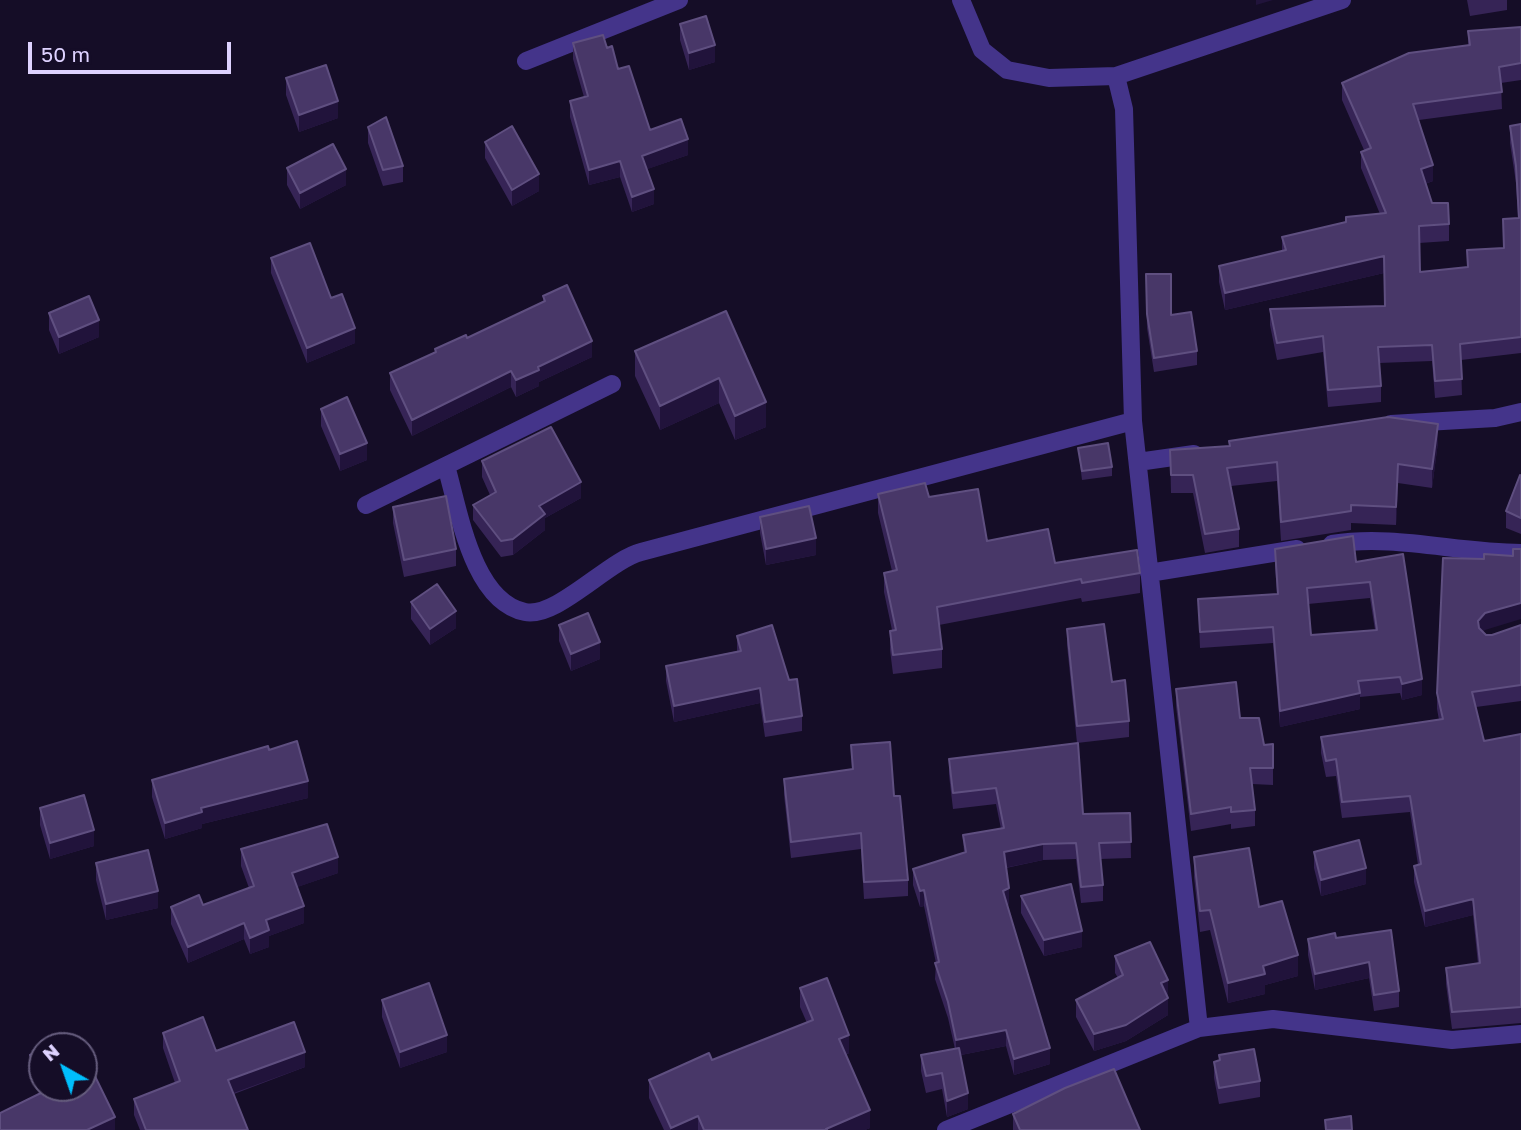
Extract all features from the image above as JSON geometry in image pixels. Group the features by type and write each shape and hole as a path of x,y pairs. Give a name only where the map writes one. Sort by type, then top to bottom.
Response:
{"street":[{"path":"526,61 679,0"},
{"path":"961,0 982,50 1007,70 1049,78 1116,76 1342,0"},
{"path":"1116,76 1124,109 1133,421 1199,1028"},
{"path":"366,505 612,384"},
{"path":"1370,427 1411,421 1495,418 1521,412"},
{"path":"446,466 476,570 508,606 528,614 549,607 633,554 1133,421"},
{"path":"1139,462 1207,452"},
{"path":"1149,573 1365,539 1477,553 1521,553"},
{"path":"946,1130 1199,1028 1273,1019 1452,1040 1521,1034"}],"building":[{"path":"706,16 715,45 689,53 680,24"},
{"path":"1521,27 1521,63 1499,67 1502,92 1413,104 1433,165 1421,169 1432,203 1448,203 1449,224 1419,226 1420,272 1468,267 1467,250 1504,248 1503,219 1519,218 1510,126 1521,124 1521,337 1460,344 1462,379 1435,381 1432,345 1378,347 1381,386 1328,390 1323,336 1277,343 1270,309 1385,306 1384,256 1225,293 1219,266 1286,250 1282,237 1346,222 1346,217 1386,213 1361,152 1371,148 1342,83 1409,53 1470,45 1468,31"},
{"path":"603,35 607,48 612,46 618,69 629,66 650,130 681,119 688,139 642,156 654,189 632,197 620,161 589,170 570,101 588,96 573,43"},
{"path":"326,65 338,101 299,115 286,78"},
{"path":"386,117 403,166 383,170 368,127"},
{"path":"512,126 539,174 512,190 485,142"},
{"path":"333,144 346,169 300,193 287,168"},
{"path":"310,243 331,298 342,294 355,328 307,348 271,258"},
{"path":"1146,274 1171,274 1171,315 1191,312 1197,351 1154,358 1147,314"},
{"path":"567,285 592,341 538,367 539,370 516,380 511,371 412,420 390,373 436,352 435,349 466,335 467,338 545,301 543,296"},
{"path":"89,296 99,320 59,337 49,313"},
{"path":"726,311 766,402 735,416 719,378 660,406 635,351"},
{"path":"347,397 367,443 340,454 321,409"},
{"path":"1388,417 1438,424 1432,469 1398,464 1396,507 1351,505 1351,511 1281,522 1277,462 1227,468 1239,529 1205,534 1193,475 1171,475 1170,450 1230,446 1229,441"},
{"path":"551,427 581,482 539,506 545,514 513,539 501,541 473,505 496,492 482,461"},
{"path":"1108,443 1112,467 1082,471 1078,448"},
{"path":"1521,476 1521,518 1506,511"},
{"path":"925,483 929,497 978,489 987,541 1048,529 1055,563 1137,550 1140,573 1082,583 1081,579 937,607 942,649 893,655 890,631 896,630 884,573 897,570 878,494"},
{"path":"446,496 456,549 404,560 393,507"},
{"path":"809,506 816,538 766,549 760,517"},
{"path":"1353,536 1356,562 1403,554 1422,679 1402,684 1400,677 1358,681 1360,693 1280,711 1273,627 1200,632 1198,599 1278,594 1275,549","holes":["1370,582 1377,630 1311,635 1307,588"]},
{"path":"1513,549 1521,549 1521,603 1485,613 1478,621 1479,628 1486,635 1521,625 1521,685 1472,692 1484,741 1521,734 1521,1007 1452,1012 1446,968 1480,963 1473,899 1425,911 1414,866 1421,864 1410,796 1342,802 1336,759 1326,761 1321,737 1443,719 1437,693 1443,558 1484,559 1484,554 1513,556"},
{"path":"437,584 456,611 430,629 411,602"},
{"path":"588,613 600,642 571,654 559,625"},
{"path":"1104,624 1112,682 1125,680 1129,721 1077,726 1067,629"},
{"path":"772,625 789,680 797,679 802,716 765,722 760,688 674,706 666,666 741,651 737,636"},
{"path":"1236,682 1240,718 1259,718 1264,745 1273,744 1273,768 1250,768 1255,810 1231,812 1231,807 1191,814 1176,689"},
{"path":"297,741 308,781 201,808 202,812 165,823 152,780 268,746 269,750"},
{"path":"890,742 894,796 900,796 908,880 864,882 861,833 791,842 784,779 853,769 851,745"},
{"path":"1078,743 1083,814 1130,813 1131,842 1099,843 1103,885 1081,887 1076,843 1043,844 1004,852 1009,888 1003,891 1050,1048 1014,1059 1006,1030 956,1040 948,1002 935,963 939,962 924,890 920,891 913,869 966,852 963,835 1004,828 996,788 953,793 949,759"},
{"path":"84,795 94,830 50,843 40,808"},
{"path":"327,824 338,857 292,873 304,906 266,920 269,930 250,938 244,923 188,947 171,907 199,895 203,905 254,886 241,849"},
{"path":"1359,840 1366,868 1321,880 1314,852"},
{"path":"1249,848 1259,907 1282,901 1298,955 1263,966 1265,974 1228,983 1210,910 1200,911 1194,857"},
{"path":"148,850 158,891 106,904 96,863"},
{"path":"1071,884 1082,931 1044,940 1021,896"},
{"path":"1391,930 1399,991 1374,995 1369,962 1315,974 1308,939 1335,933 1336,938"},
{"path":"1150,942 1168,980 1161,983 1168,998 1126,1025 1094,1034 1076,1000 1123,975 1115,956"},
{"path":"827,978 849,1035 839,1039 870,1110 827,1130 704,1130 698,1116 671,1128 649,1080 709,1053 712,1060 813,1020 800,988"},
{"path":"429,983 447,1035 400,1052 382,1000"},
{"path":"203,1017 216,1051 294,1022 305,1052 228,1080 248,1130 146,1130 134,1099 180,1081 163,1033"},
{"path":"959,1048 968,1093 947,1101 942,1073 926,1076 921,1055"},
{"path":"1254,1049 1260,1081 1219,1088 1214,1062 1220,1060 1219,1055"},
{"path":"1114,1069 1140,1130 1020,1130 1013,1114 1065,1088"},
{"path":"98,1082 115,1117 87,1130 0,1130 0,1113 28,1099 28,1102 98,1102"},
{"path":"1351,1116 1352,1130 1326,1130 1325,1120"}]}
